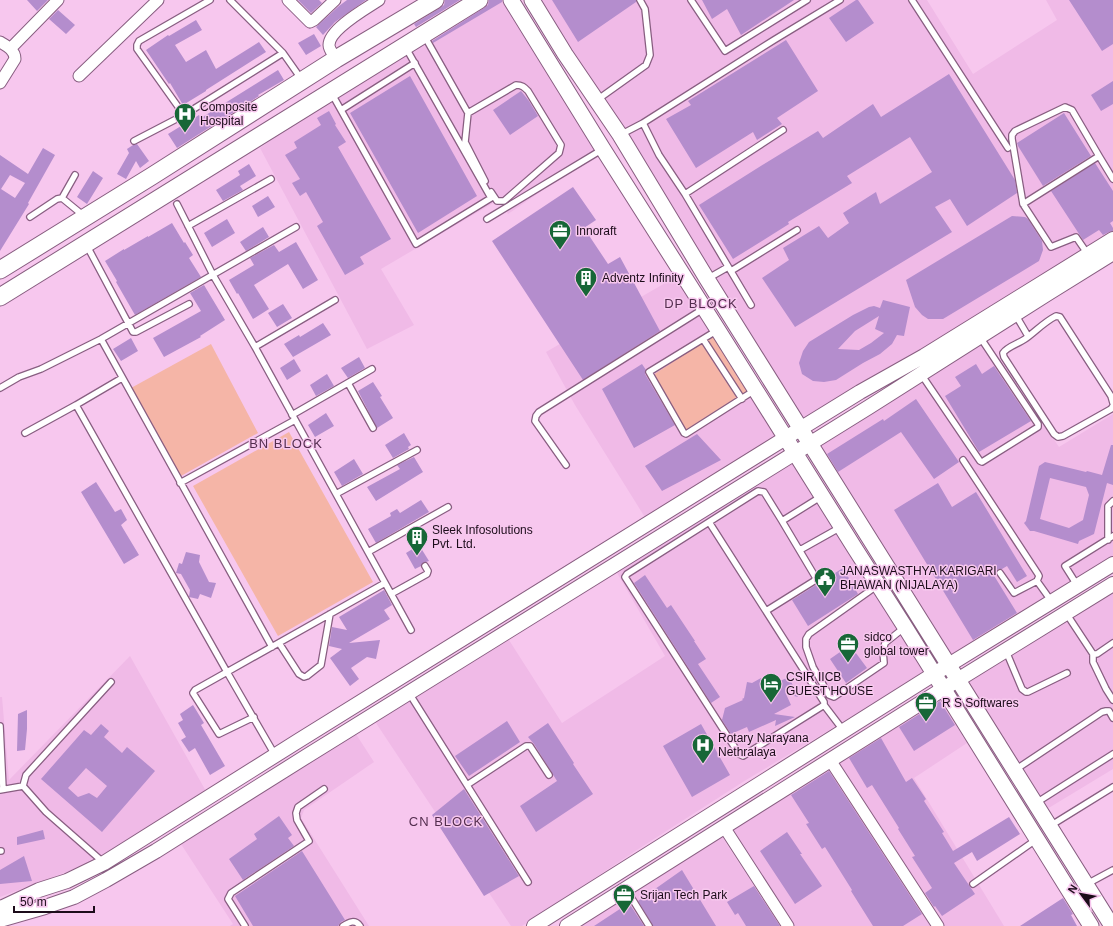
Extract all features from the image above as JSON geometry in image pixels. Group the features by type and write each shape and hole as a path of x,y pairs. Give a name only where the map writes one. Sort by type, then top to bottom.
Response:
{"main road":[{"path":"0,270 336,59 435,0"},
{"path":"0,297 479,0"},
{"path":"511,0 1091,926"},
{"path":"532,0 565,54 620,135 800,429 1112,926"},
{"path":"85,217 92,240"},
{"path":"1041,845 1059,841"}],"street":[{"path":"11,48 58,0"},
{"path":"79,76 158,0"},
{"path":"288,0 310,22 336,0"},
{"path":"336,59 329,46 331,38 336,31 345,23 379,0"},
{"path":"0,42 11,48 15,56 15,59 0,83"},
{"path":"0,920 30,912 74,897 156,850 927,371 1015,314 1113,239"},
{"path":"0,908 39,890 67,881 104,863 275,755 860,392 1085,261 1110,256"},
{"path":"924,356 927,371"},
{"path":"534,926 934,674 1113,564"},
{"path":"567,926 1113,584"},
{"path":"385,687 394,702"},
{"path":"830,760 938,926"},
{"path":"724,827 788,926"},
{"path":"687,830 695,846"},
{"path":"148,836 156,850"}],"lane":[{"path":"184,115 137,49 137,45 139,41 210,0"},
{"path":"230,0 283,53 303,81"},
{"path":"596,100 646,65 650,55 648,30 645,9 640,0"},
{"path":"691,0 725,51 807,0"},
{"path":"620,135 840,0"},
{"path":"912,0 1008,148"},
{"path":"424,34 468,112 465,142 497,201 504,201 559,153 561,145 528,91 521,85 516,85 468,112"},
{"path":"331,92 416,244 491,198 405,46"},
{"path":"134,141 184,115 283,53"},
{"path":"341,110 415,63"},
{"path":"1085,261 1076,237 1051,247 1024,204 1012,134 1015,131 1065,107 1068,108 1072,110 1113,179"},
{"path":"643,122 660,155 751,305"},
{"path":"685,194 783,130"},
{"path":"487,219 603,149"},
{"path":"1024,204 1099,156"},
{"path":"30,217 62,198 76,175"},
{"path":"188,226 271,179"},
{"path":"62,198 85,217"},
{"path":"177,204 213,275 411,630"},
{"path":"0,388 101,339 296,227"},
{"path":"707,279 729,269 797,230"},
{"path":"92,240 133,332 136,332 189,304"},
{"path":"254,347 336,300"},
{"path":"566,465 535,421 539,412 704,308"},
{"path":"1015,314 1028,336"},
{"path":"1113,403 1111,396 1060,317 1056,316 1051,318 1003,353 1004,357 1054,434 1058,437 1063,436 1111,410 1113,406"},
{"path":"718,330 649,372 684,433 686,434 756,390"},
{"path":"927,371 980,461 982,462 1038,427 1038,424 980,337"},
{"path":"101,339 272,647"},
{"path":"703,339 742,399"},
{"path":"180,483 293,418 372,369"},
{"path":"25,433 122,378"},
{"path":"348,383 373,428"},
{"path":"76,405 275,755"},
{"path":"336,494 417,450"},
{"path":"963,460 1039,576 1037,581 1014,593 1000,573"},
{"path":"766,611 814,581 816,578 764,492 758,491 627,574 625,578 741,756 744,756 824,705"},
{"path":"782,520 822,496"},
{"path":"1077,586 1065,566 1110,538 1108,506 1113,501"},
{"path":"368,552 448,508"},
{"path":"709,522 824,702 824,705 844,731"},
{"path":"800,550 842,527"},
{"path":"391,594 427,574 428,572 425,566"},
{"path":"1037,581 1052,602"},
{"path":"254,717 219,734 193,693 195,690 385,583"},
{"path":"878,585 809,634 806,639 806,647 813,667 829,695 834,697 884,663 883,651 885,643 905,627"},
{"path":"1066,613 1094,654 1093,662 1113,700"},
{"path":"279,643 299,674 304,677 307,676 321,666 330,614"},
{"path":"1094,654 1097,654 1113,643"},
{"path":"1006,651 1022,689 1026,692 1067,673"},
{"path":"23,786 26,776 111,682"},
{"path":"409,692 528,882"},
{"path":"1014,770 1102,712 1109,711 1113,718"},
{"path":"0,726 1,790 23,786"},
{"path":"467,785 526,746 530,746 549,775"},
{"path":"1036,804 1113,754"},
{"path":"23,786 46,812 104,863"},
{"path":"1050,827 1113,787"},
{"path":"246,926 228,899 231,893 309,841 296,820 296,813 298,807 324,789"},
{"path":"972,884 1041,845"},
{"path":"1086,885 1113,870"},
{"path":"626,889 649,926"},
{"path":"343,926 349,922 359,924 360,926"}],"shaded area":[{"path":"492,0 503,0 597,153 508,214 500,199 381,269 414,325 367,349 260,148 328,99 415,48"},
{"path":"536,0 927,0 973,74 1057,20 1046,0 1113,0 1113,234 803,423"},
{"path":"679,275 780,436 646,519 575,405 546,352"},
{"path":"714,335 748,391 687,431 653,375"},
{"path":"986,339 1059,447 1113,414 1113,559 950,659 813,445"},
{"path":"211,344 258,433 181,476 131,388"},
{"path":"289,432 373,582 278,636 193,486"},
{"path":"792,462 926,672 746,780 522,926 511,926 374,720 507,637 562,723 665,656 616,571"},
{"path":"1113,590 1113,769 1047,809 965,681"},
{"path":"130,656 207,793 98,860 0,897 0,697 2,697 9,780"},
{"path":"939,698 967,743 914,778 1004,926 791,926 731,830"},
{"path":"354,731 374,762 304,810 301,818 369,926 230,926 233,924 179,841"},
{"path":"720,834 780,926 575,926"}],"building":[{"path":"27,0 48,0 37,11"},
{"path":"298,0 319,0 322,3 311,13"},
{"path":"347,0 366,0 335,22 323,35 316,27"},
{"path":"445,0 460,0 416,27 414,24 444,5"},
{"path":"489,0 502,0 502,2 433,43 432,41 488,5"},
{"path":"552,0 636,0 636,2 578,42"},
{"path":"702,0 794,0 741,35 727,9 712,19"},
{"path":"858,0 874,23 846,42 829,18"},
{"path":"1069,0 1113,0 1113,44 1102,51"},
{"path":"58,10 75,25 66,34 49,19"},
{"path":"196,20 202,30 175,45 186,62 206,50 216,69 259,42 266,52 183,105 170,83 169,84 146,50 168,35 169,36"},
{"path":"314,34 321,46 306,55 298,43"},
{"path":"786,40 818,91 777,118 782,124 757,140 753,132 696,168 666,119 691,105 688,101"},
{"path":"278,70 284,80 258,95 259,96 177,148 168,134 199,115 201,118"},
{"path":"949,74 1015,180 1017,193 967,226 950,199 935,207 952,232 795,327 762,278 789,260 783,248 819,226 828,238 849,223 843,213 876,192 880,204 932,172 910,137 847,176 852,183 788,222 789,224 733,259 699,205 818,131 823,138 873,104 881,117"},
{"path":"410,76 477,196 418,233 350,113"},
{"path":"1113,81 1113,104 1101,111 1091,95"},
{"path":"521,91 538,116 510,135 493,110"},
{"path":"329,111 336,124 335,125 346,142 338,147 391,239 360,257 364,264 345,275 317,226 323,222 306,192 300,196 292,183 300,179 285,155 297,148 294,142 321,125 317,118"},
{"path":"1064,113 1091,156 1043,186 1017,143"},
{"path":"137,144 149,161 140,168 136,161 126,179 117,174 129,153 127,149"},
{"path":"43,148 55,155 28,203 29,204 0,251 0,155 28,174","holes":["10,175 25,183 15,198 1,189"]},
{"path":"1095,163 1113,191 1113,221 1110,223 1113,231 1103,235 1099,230 1083,240 1051,191"},
{"path":"249,164 256,176 240,186 243,190 223,201 216,190 240,175 238,171"},
{"path":"93,171 103,178 87,204 77,197"},
{"name":"Adventz Infinity","path":"573,187 596,220 584,228 608,264 620,257 660,331 583,380 492,241"},
{"path":"268,196 275,207 258,217 252,206"},
{"path":"1012,216 1025,217 1028,219 1042,241 1043,250 1039,261 943,319 928,319 922,315 915,307 906,280"},
{"path":"227,219 235,233 212,247 204,233"},
{"path":"172,223 193,255 189,258 201,277 135,315 105,261"},
{"path":"263,227 269,237 246,251 240,242"},
{"path":"296,242 318,280 303,289 288,264 254,285 269,309 253,319 229,280 254,265 250,258 274,245 279,252"},
{"path":"204,285 225,320 200,336 201,337 164,357 153,338 201,311 190,293"},
{"path":"883,300 910,307 904,336 897,335 892,344 880,354 836,380 824,382 813,381 802,374 799,363 803,351 809,342 869,307 874,306 880,308","holes":["879,316 875,329 884,333 859,350 838,349 855,331"]},
{"path":"283,304 292,318 277,327 268,313"},
{"path":"323,323 331,335 293,357 284,344 299,335 300,337"},
{"path":"131,338 138,351 121,361 113,349"},
{"path":"359,357 365,368 348,378 341,368"},
{"path":"294,359 301,371 287,380 280,368"},
{"path":"642,364 646,370 645,374 675,425 634,448 602,389"},
{"path":"976,364 982,374 994,366 1031,421 979,452 945,396 961,386 955,377"},
{"path":"327,374 334,386 316,396 310,385"},
{"path":"373,382 393,418 377,428 358,391"},
{"path":"916,399 959,462 934,479 901,432 838,472 827,454 883,419 884,421"},
{"path":"326,413 334,426 315,437 308,425"},
{"path":"404,433 411,445 408,447 409,449 393,458 385,445"},
{"path":"697,434 721,460 662,491 645,466"},
{"path":"1111,445 1113,445 1113,485 1107,483 1094,534 1079,541 1078,544 1030,531 1024,523 1026,521 1039,466 1045,462 1102,475","holes":["1050,478 1086,487 1089,495 1083,520 1069,528 1040,519"]},
{"path":"414,457 423,472 376,501 367,487 400,469 397,465"},
{"path":"354,459 363,474 342,486 334,472"},
{"path":"96,482 115,512 121,509 127,520 121,525 139,555 124,564 81,492"},
{"path":"938,483 952,507 976,492 1027,576 1017,582 1007,566 1002,569 998,569 996,573 993,574 1017,613 973,640 894,510"},
{"path":"421,500 429,512 376,543 368,529 391,516 390,513 397,509 400,513"},
{"name":"Sleek Infosolutions Pvt. Ltd.","path":"419,545 429,561 423,563 415,569 406,553"},
{"path":"186,552 200,555 199,562 209,582 216,583 211,598 200,594 198,599 189,597 190,590 181,574 176,573 179,563 182,564"},
{"name":"JANASWASTHYA KARIGARI BHAWAN (NIJALAYA)","path":"843,568 858,594 808,626 792,600"},
{"path":"645,575 667,608 671,605 706,659 698,664 720,697 711,703 634,583"},
{"path":"384,590 392,605 384,610 390,619 349,643 380,640 376,659 367,657 351,668 359,679 350,686 330,658 342,649 329,646 332,627 347,630 339,617"},
{"name":"sidco global tower","path":"850,645 867,668 846,683 830,659"},
{"name":"CSIR IICB GUEST HOUSE","path":"789,677 798,697 786,694 791,705 774,714 795,717 775,726 776,720 749,732 747,727 731,734 722,720 725,708 743,700 747,682 752,683 761,678 780,681"},
{"name":"R S Softwares","path":"940,701 955,725 914,751 899,727"},
{"path":"193,705 204,723 201,725 225,766 210,775 195,748 189,752 181,740 186,737 178,723 183,720 180,714"},
{"path":"27,710 25,750 17,751 18,714"},
{"path":"507,721 520,742 469,776 455,756"},
{"path":"548,723 593,794 536,832 520,806 557,781 528,737"},
{"path":"101,724 109,731 104,737 122,753 127,747 155,771 102,832 41,779 84,730 91,735","holes":["86,768 107,786 97,798 89,793 78,797 68,788"]},
{"path":"701,724 730,775 692,797 663,746"},
{"path":"881,738 906,782 912,778 926,799 924,801 944,832 942,833 953,851 1009,817 1020,834 977,861 972,852 954,863 975,894 942,916 925,893 932,888 912,857 915,856 898,829 899,828 872,785 867,788 849,758"},
{"path":"829,771 922,914 903,926 873,926 825,847 822,849 806,824 809,823 791,795"},
{"path":"464,789 519,876 484,896 432,815"},
{"path":"279,816 292,835 288,838 294,846 243,880 229,859 257,839 254,834"},
{"path":"43,830 45,839 17,845 17,837"},
{"path":"787,832 822,886 795,904 760,851"},
{"path":"302,851 345,920 338,926 253,926 235,896"},
{"path":"24,856 32,881 0,884 0,870"},
{"path":"682,870 716,926 653,926 638,901"},
{"path":"754,886 780,926 746,926 738,913 735,915 727,902"},
{"path":"1063,898 1073,914 1071,915 1077,926 1020,926"},
{"name":"Srijan Tech Park","path":"629,903 644,926 594,926"}],"place":[{"name":"Composite Hospital","path":"185,134"},
{"name":"Innoraft","path":"560,250"},
{"name":"Adventz Infinity","path":"586,298"},
{"name":"Sleek Infosolutions Pvt. Ltd.","path":"417,556"},
{"name":"JANASWASTHYA KARIGARI BHAWAN (NIJALAYA)","path":"825,598"},
{"name":"sidco global tower","path":"848,664"},
{"name":"CSIR IICB GUEST HOUSE","path":"771,704"},
{"name":"R S Softwares","path":"926,722"},
{"name":"Rotary Narayana Nethralaya","path":"703,764"},
{"name":"Srijan Tech Park","path":"624,914"}],"district":[{"name":"DP BLOCK","path":"701,303"},
{"name":"BN BLOCK","path":"286,443"},
{"name":"CN BLOCK","path":"446,821"}]}
